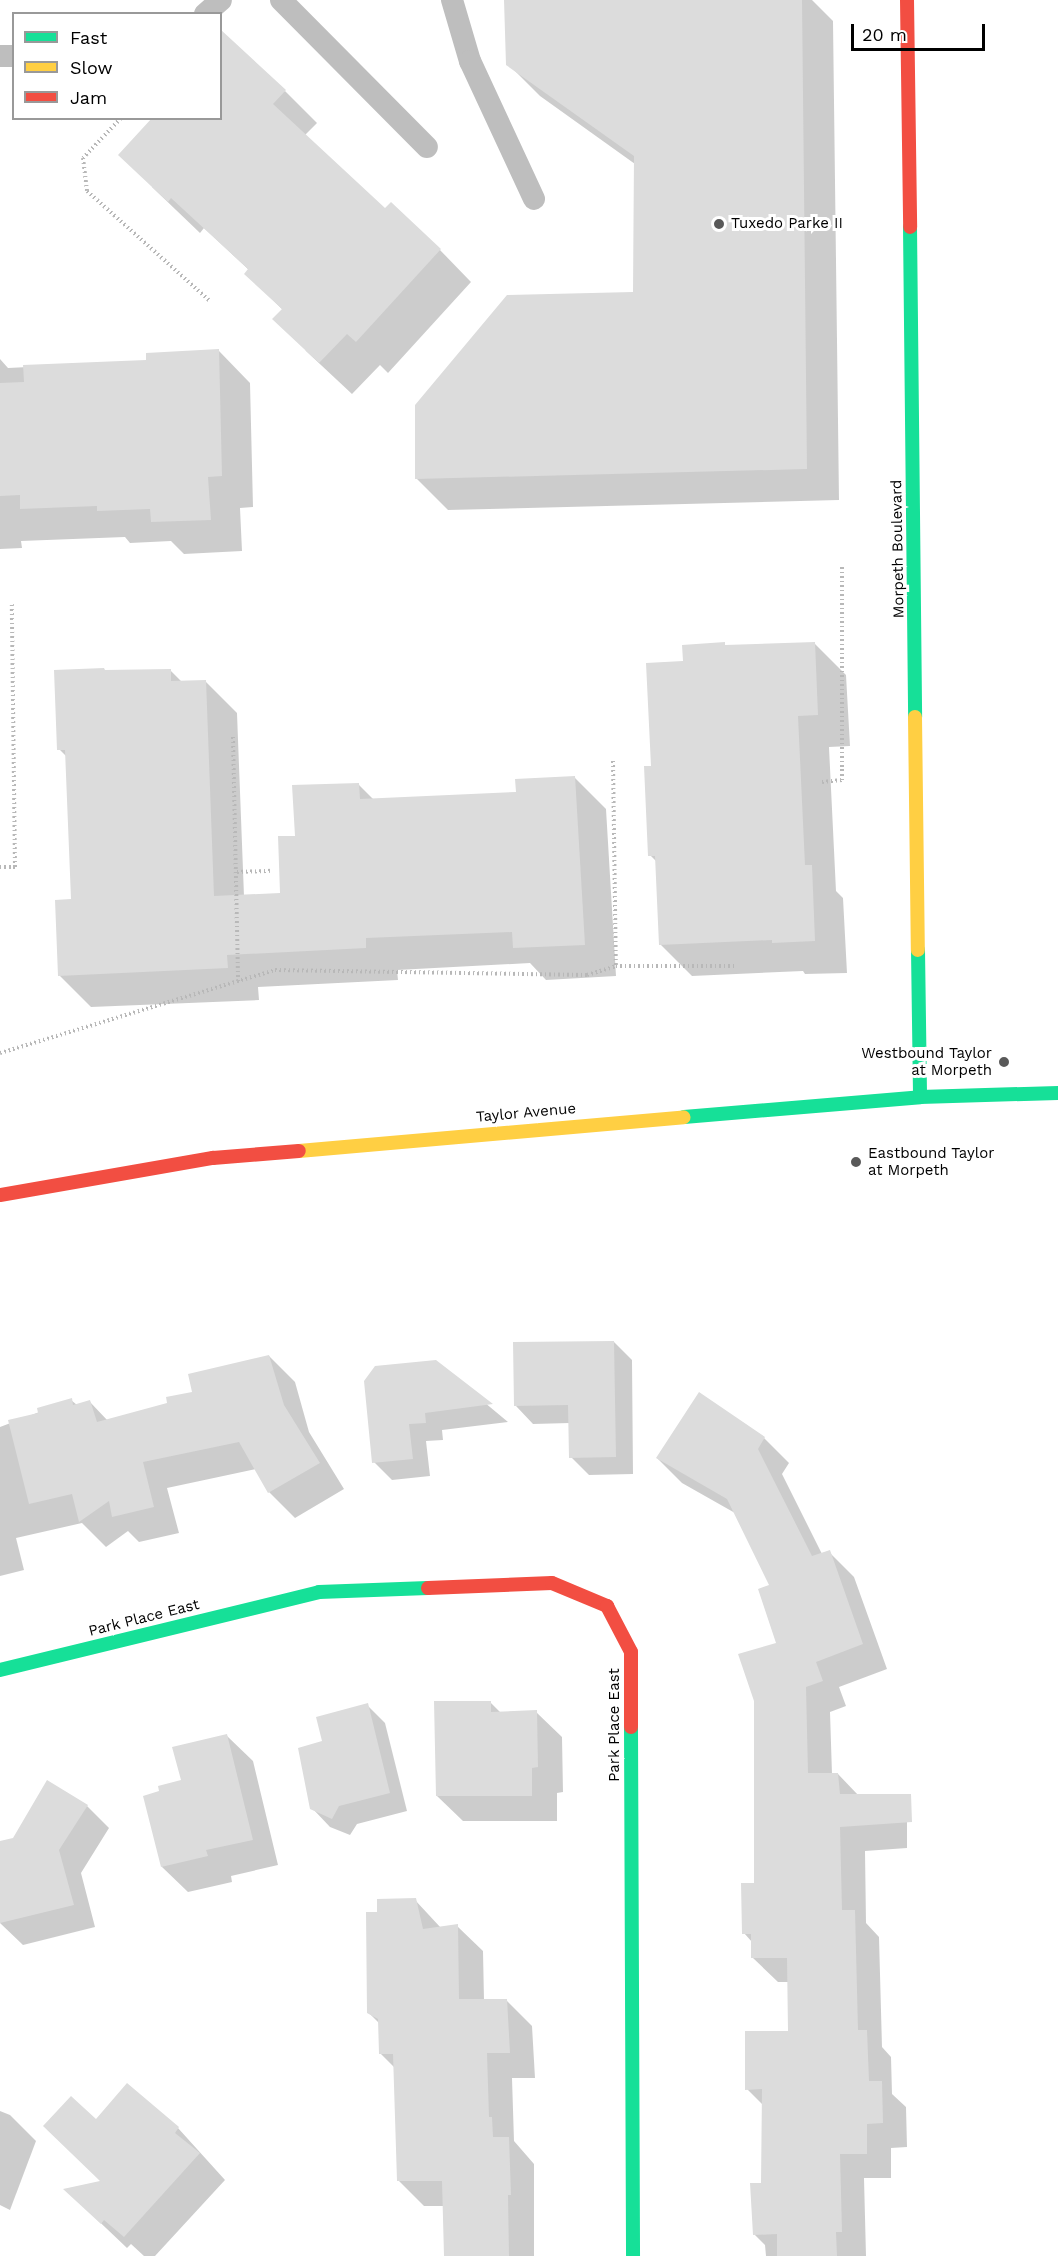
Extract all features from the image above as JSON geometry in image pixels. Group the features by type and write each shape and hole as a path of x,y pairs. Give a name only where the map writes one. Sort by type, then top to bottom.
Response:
{"street":[{"name":"Morpeth Boulevard","path":"907,0 920,1097"},
{"name":"Taylor Avenue","path":"0,1195 213,1158 554,1126 920,1097 1058,1093"},
{"name":"Park Place East","path":"0,1670 319,1592 552,1583 607,1606 631,1652 633,2256"}],"lane":[{"path":"207,12 221,0"},
{"path":"281,0 427,147"},
{"path":"452,0 470,62 534,199"}],"path":[{"path":"119,120 83,158 87,191 211,302"},
{"path":"822,782 842,780 842,566"},
{"path":"0,867 15,867 12,604"},
{"path":"233,737 238,981"},
{"path":"613,761 616,966"},
{"path":"237,872 272,871"},
{"path":"0,1053 275,970 587,975 616,966 735,966"}],"building":[{"name":"Tuxedo Parke II","path":"504,0 802,0 807,469 415,479 415,405 507,295 633,292 634,156 506,65"},
{"path":"222,31 286,90 273,104 385,208 391,202 441,249 356,342 347,334 319,363 272,319 282,309 244,274 248,269 171,198 168,202 118,155 150,120 222,120"},
{"path":"219,349 222,476 208,477 211,520 151,522 150,509 97,511 97,506 20,509 20,495 0,496 0,383 24,382 23,365 146,360 146,353"},
{"path":"725,642 725,645 815,642 818,715 798,716 805,865 812,865 815,941 772,943 772,940 659,945 655,856 648,856 644,766 651,766 646,663 683,661 682,645"},
{"path":"104,668 105,670 171,669 171,681 206,680 214,896 280,893 278,836 295,836 292,785 359,783 360,799 516,792 515,779 575,776 585,945 513,948 512,932 366,938 366,948 227,955 228,968 58,976 55,900 71,899 65,750 57,750 54,670"},
{"path":"614,1341 616,1457 569,1458 568,1405 514,1406 513,1342"},
{"path":"269,1355 284,1405 320,1463 268,1493 239,1442 143,1462 154,1507 112,1517 109,1501 79,1522 72,1494 29,1504 8,1420 38,1413 37,1408 72,1398 73,1405 90,1400 97,1422 167,1403 166,1397 192,1392 188,1374"},
{"path":"436,1360 493,1404 425,1413 426,1423 409,1424 413,1459 372,1463 364,1381 375,1366"},
{"path":"699,1392 765,1437 758,1449 812,1556 830,1550 863,1644 816,1662 823,1681 806,1687 808,1773 838,1773 840,1794 911,1794 912,1822 840,1827 842,1910 855,1910 858,2030 867,2030 869,2081 882,2081 883,2123 867,2124 867,2154 840,2154 842,2232 836,2232 837,2256 777,2256 777,2234 753,2235 750,2183 761,2183 762,2089 745,2090 745,2031 788,2031 787,1958 751,1958 751,1934 742,1934 741,1883 754,1883 754,1701 738,1654 776,1643 758,1589 769,1585 727,1499 656,1458"},
{"path":"434,1701 491,1701 491,1712 537,1710 538,1767 532,1768 532,1796 436,1796"},
{"path":"368,1703 390,1793 339,1806 332,1819 310,1809 298,1748 322,1741 316,1717"},
{"path":"227,1734 253,1840 206,1850 208,1856 161,1867 143,1796 159,1791 158,1786 181,1780 172,1747"},
{"path":"47,1780 88,1805 59,1850 74,1905 0,1923 0,1841 13,1838"},
{"path":"416,1898 423,1929 458,1924 459,1999 507,1999 510,2053 487,2053 489,2117 492,2117 493,2137 509,2137 511,2195 508,2195 509,2256 444,2256 442,2181 397,2181 393,2054 379,2054 378,2019 367,2013 366,1912 377,1912 377,1899"},
{"path":"127,2083 179,2127 175,2133 200,2153 124,2237 104,2220 101,2224 63,2189 100,2181 43,2126 71,2096 96,2119"}],"traffic: fast":[{"path":"910,227 915,717"},
{"path":"918,950 920,1097"},
{"path":"684,1117 920,1097 1058,1093"},
{"path":"0,1670 319,1592 428,1588"},
{"path":"631,1727 633,2256"}],"traffic: slow":[{"path":"915,717 918,950"},
{"path":"299,1151 684,1117"}],"traffic: jam":[{"path":"907,0 910,227"},
{"path":"0,1195 213,1158 299,1151"},
{"path":"428,1588 552,1583 607,1606 631,1652 631,1727"}],"place":[{"name":"Tuxedo Parke II","path":"719,224"},
{"name":"Westbound Taylor at Morpeth","path":"1004,1062"},
{"name":"Eastbound Taylor at Morpeth","path":"856,1162"}]}
